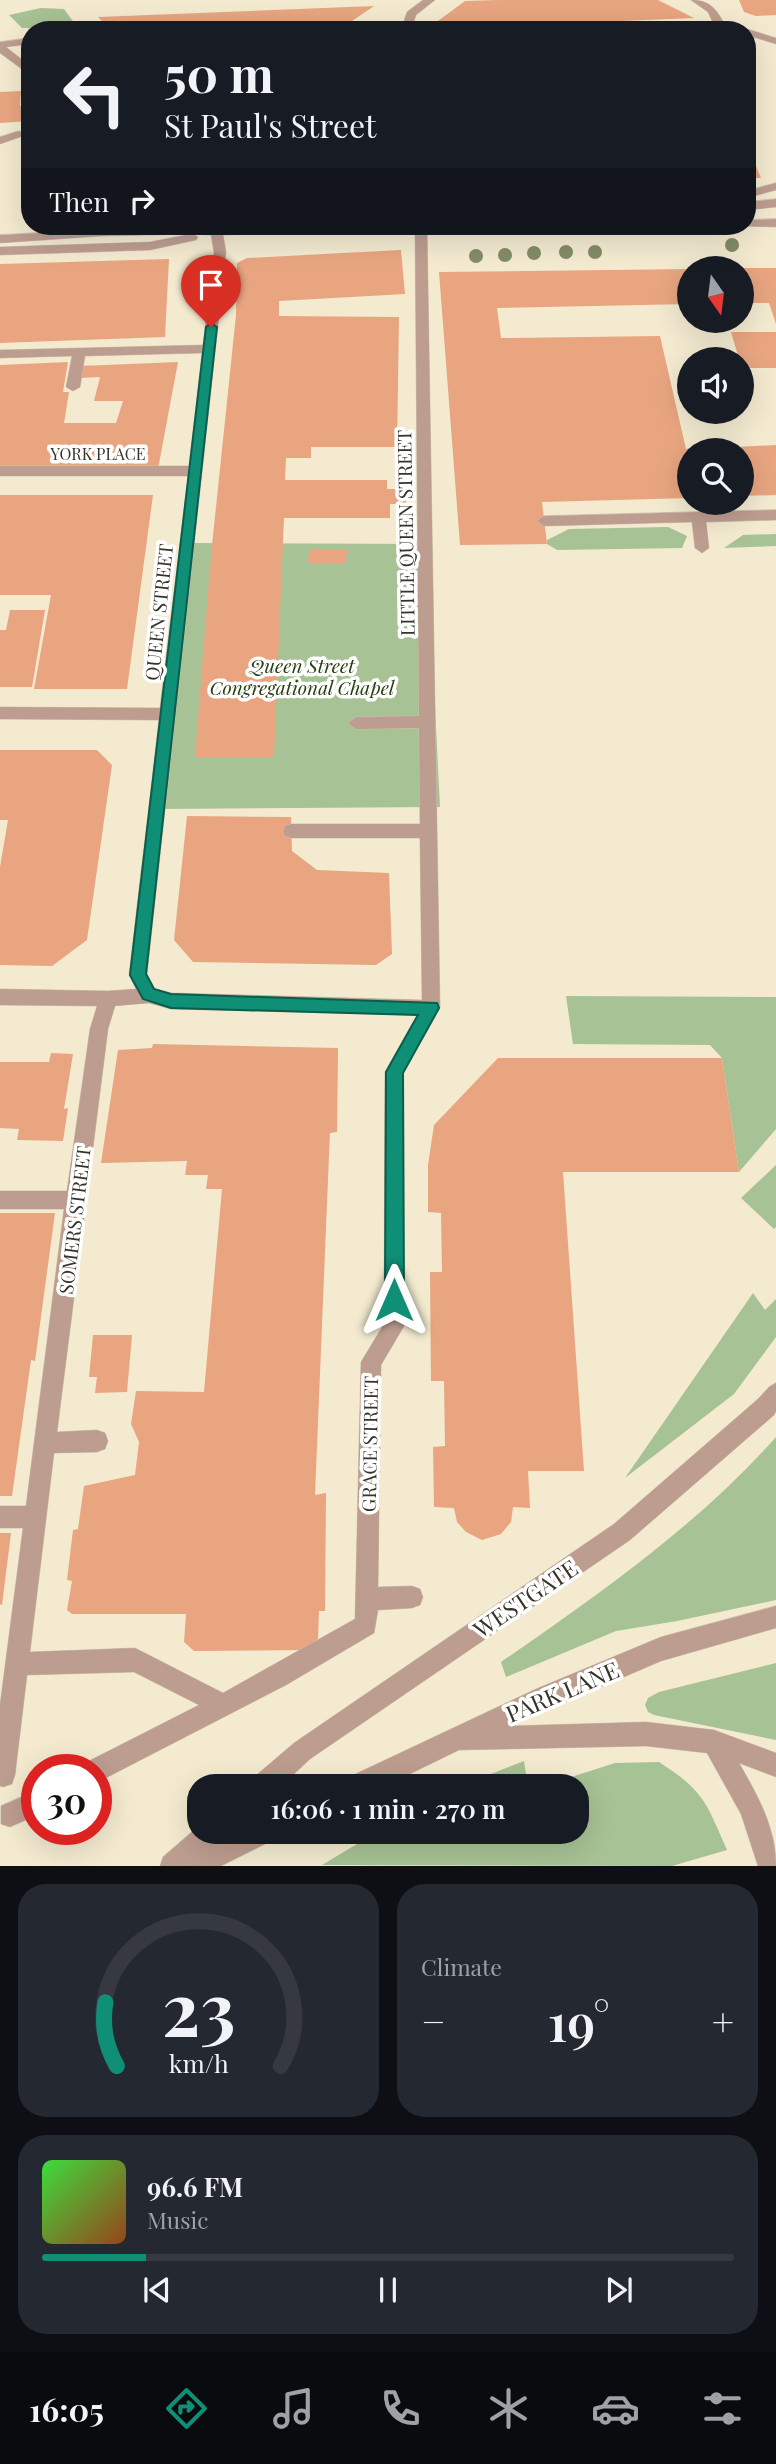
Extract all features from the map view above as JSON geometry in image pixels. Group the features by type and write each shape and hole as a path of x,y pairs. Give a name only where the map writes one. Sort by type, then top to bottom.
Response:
{"street":[{"path":"409,21 411,14 429,0"},
{"path":"696,0 712,10 717,21"},
{"path":"756,35 776,41"},
{"path":"0,46 21,42"},
{"path":"0,46 21,64"},
{"path":"0,141 19,134"},
{"path":"756,192 776,186"},
{"path":"756,205 776,204"},
{"path":"756,224 776,223"},
{"path":"0,239 67,235"},
{"path":"0,251 150,246 191,235"},
{"name":"QUEEN STREET","path":"149,995 138,975 220,252 216,235"},
{"name":"LITTLE QUEEN STREET","path":"421,235 431,1008"},
{"path":"0,354 209,349"},
{"path":"73,387 79,352"},
{"name":"YORK PLACE","path":"0,471 195,471"},
{"path":"645,500 649,518"},
{"path":"544,521 776,515"},
{"path":"698,517 702,548"},
{"path":"0,713 167,714"},
{"path":"356,723 428,722"},
{"path":"292,831 430,831"},
{"path":"0,997 108,999 149,995 171,1001 431,1008"},
{"name":"SOMERS STREET","path":"3,1775 47,1443 75,1200 99,1029 108,999"},
{"name":"GRACE STREET","path":"366,1599 371,1362 394,1326 394,1072 431,1008"},
{"path":"0,1200 75,1200"},
{"name":"WESTGATE","path":"276,1774 302,1751 622,1532 766,1407 776,1394"},
{"path":"47,1443 97,1441"},
{"path":"0,1517 37,1517"},
{"path":"112,1763 223,1705 366,1625 366,1599 412,1597"},
{"name":"PARK LANE","path":"383,1774 544,1697 661,1649 776,1617"},
{"path":"18,1664 135,1660 223,1705"},
{"path":"454,1739 646,1734 714,1742 776,1765"},
{"path":"714,1742 751,1808 771,1866"},
{"path":"10,1815 21,1809"},
{"path":"172,1866 197,1844"},
{"path":"193,1866 238,1844"}],"green space":[{"path":"41,8 64,9 73,21 21,21 21,27 9,15"},
{"path":"668,527 687,536 682,548 557,550 547,544 547,540 569,529"},
{"path":"776,534 776,546 724,548 743,535"},
{"name":"Queen Street Congregational Chapel","path":"187,543 427,544 440,807 157,809"},
{"path":"566,996 776,997 776,1129 739,1172 722,1058 710,1045 573,1044"},
{"path":"776,1165 776,1227 774,1229 741,1198"},
{"path":"753,1293 765,1310 776,1299 776,1337 734,1394 625,1478"},
{"path":"776,1437 776,1600 616,1631 506,1677 501,1662 646,1557 714,1500"},
{"path":"776,1663 776,1740 654,1715 648,1712 645,1705 648,1698 659,1692"},
{"path":"524,1761 526,1774 490,1774"},
{"path":"659,1762 686,1781 708,1809 727,1850 672,1866 322,1865 357,1844 589,1844 589,1774 581,1774 615,1763"}],"building":[{"path":"658,0 694,18 621,21 438,21 465,1"},
{"path":"739,0 776,0 776,15 756,16 744,12"},
{"path":"374,6 352,21 102,21 98,17"},
{"path":"21,91 21,122 0,123 0,92"},
{"path":"401,250 405,294 279,301 279,316 399,317 397,447 311,447 311,458 286,458 285,480 387,480 387,489 406,489 406,504 390,504 390,518 284,518 274,757 195,757 211,555 236,315 237,263 247,258"},
{"path":"169,259 165,337 0,343 0,264"},
{"path":"754,268 776,268 776,324 769,303 754,303"},
{"path":"677,269 677,304 497,308 501,338 660,336 677,410 677,424 680,424 683,438 677,438 677,498 542,502 547,544 460,545 439,272"},
{"path":"776,332 776,368 754,368 754,347 735,347 731,333"},
{"path":"68,362 63,392 69,392 64,423 116,423 123,401 94,401 100,377 80,378 80,366 178,362 158,469 0,467 0,365"},
{"path":"776,445 776,495 754,496 754,446"},
{"path":"0,495 153,495 127,689 34,689 51,595 0,595"},
{"path":"309,550 347,550 346,563 308,563"},
{"path":"10,610 45,610 32,687 0,687 0,630 6,630"},
{"path":"0,750 97,750 112,765 87,940 52,966 0,965 0,867 8,820 0,820"},
{"path":"187,816 291,817 292,851 317,870 389,873 392,954 376,965 193,962 174,940"},
{"path":"153,1044 338,1048 337,1132 330,1133 315,1495 326,1493 325,1611 319,1611 318,1639 304,1650 194,1651 184,1642 186,1614 72,1614 67,1610 72,1581 67,1580 73,1530 78,1529 84,1486 135,1475 139,1442 131,1424 136,1391 204,1392 222,1189 206,1189 208,1175 185,1175 187,1161 101,1163 118,1050 152,1048"},
{"path":"51,1053 73,1054 64,1109 68,1108 63,1141 17,1140 19,1129 0,1128 0,1062 49,1062"},
{"path":"498,1058 722,1058 739,1172 563,1172 584,1471 528,1471 530,1508 513,1507 511,1522 501,1534 482,1540 466,1532 457,1522 454,1508 434,1507 433,1447 445,1446 444,1381 431,1381 430,1272 442,1272 441,1213 428,1212 428,1165 434,1125"},
{"path":"0,1213 55,1213 35,1361 31,1360 12,1496 0,1496"},
{"path":"93,1335 132,1335 127,1392 95,1393 97,1377 89,1377"},
{"path":"0,1533 11,1533 2,1605 0,1604"}],"route":[{"path":"211,327 138,975 149,995 171,1001 431,1008 394,1072 394,1300"}]}
